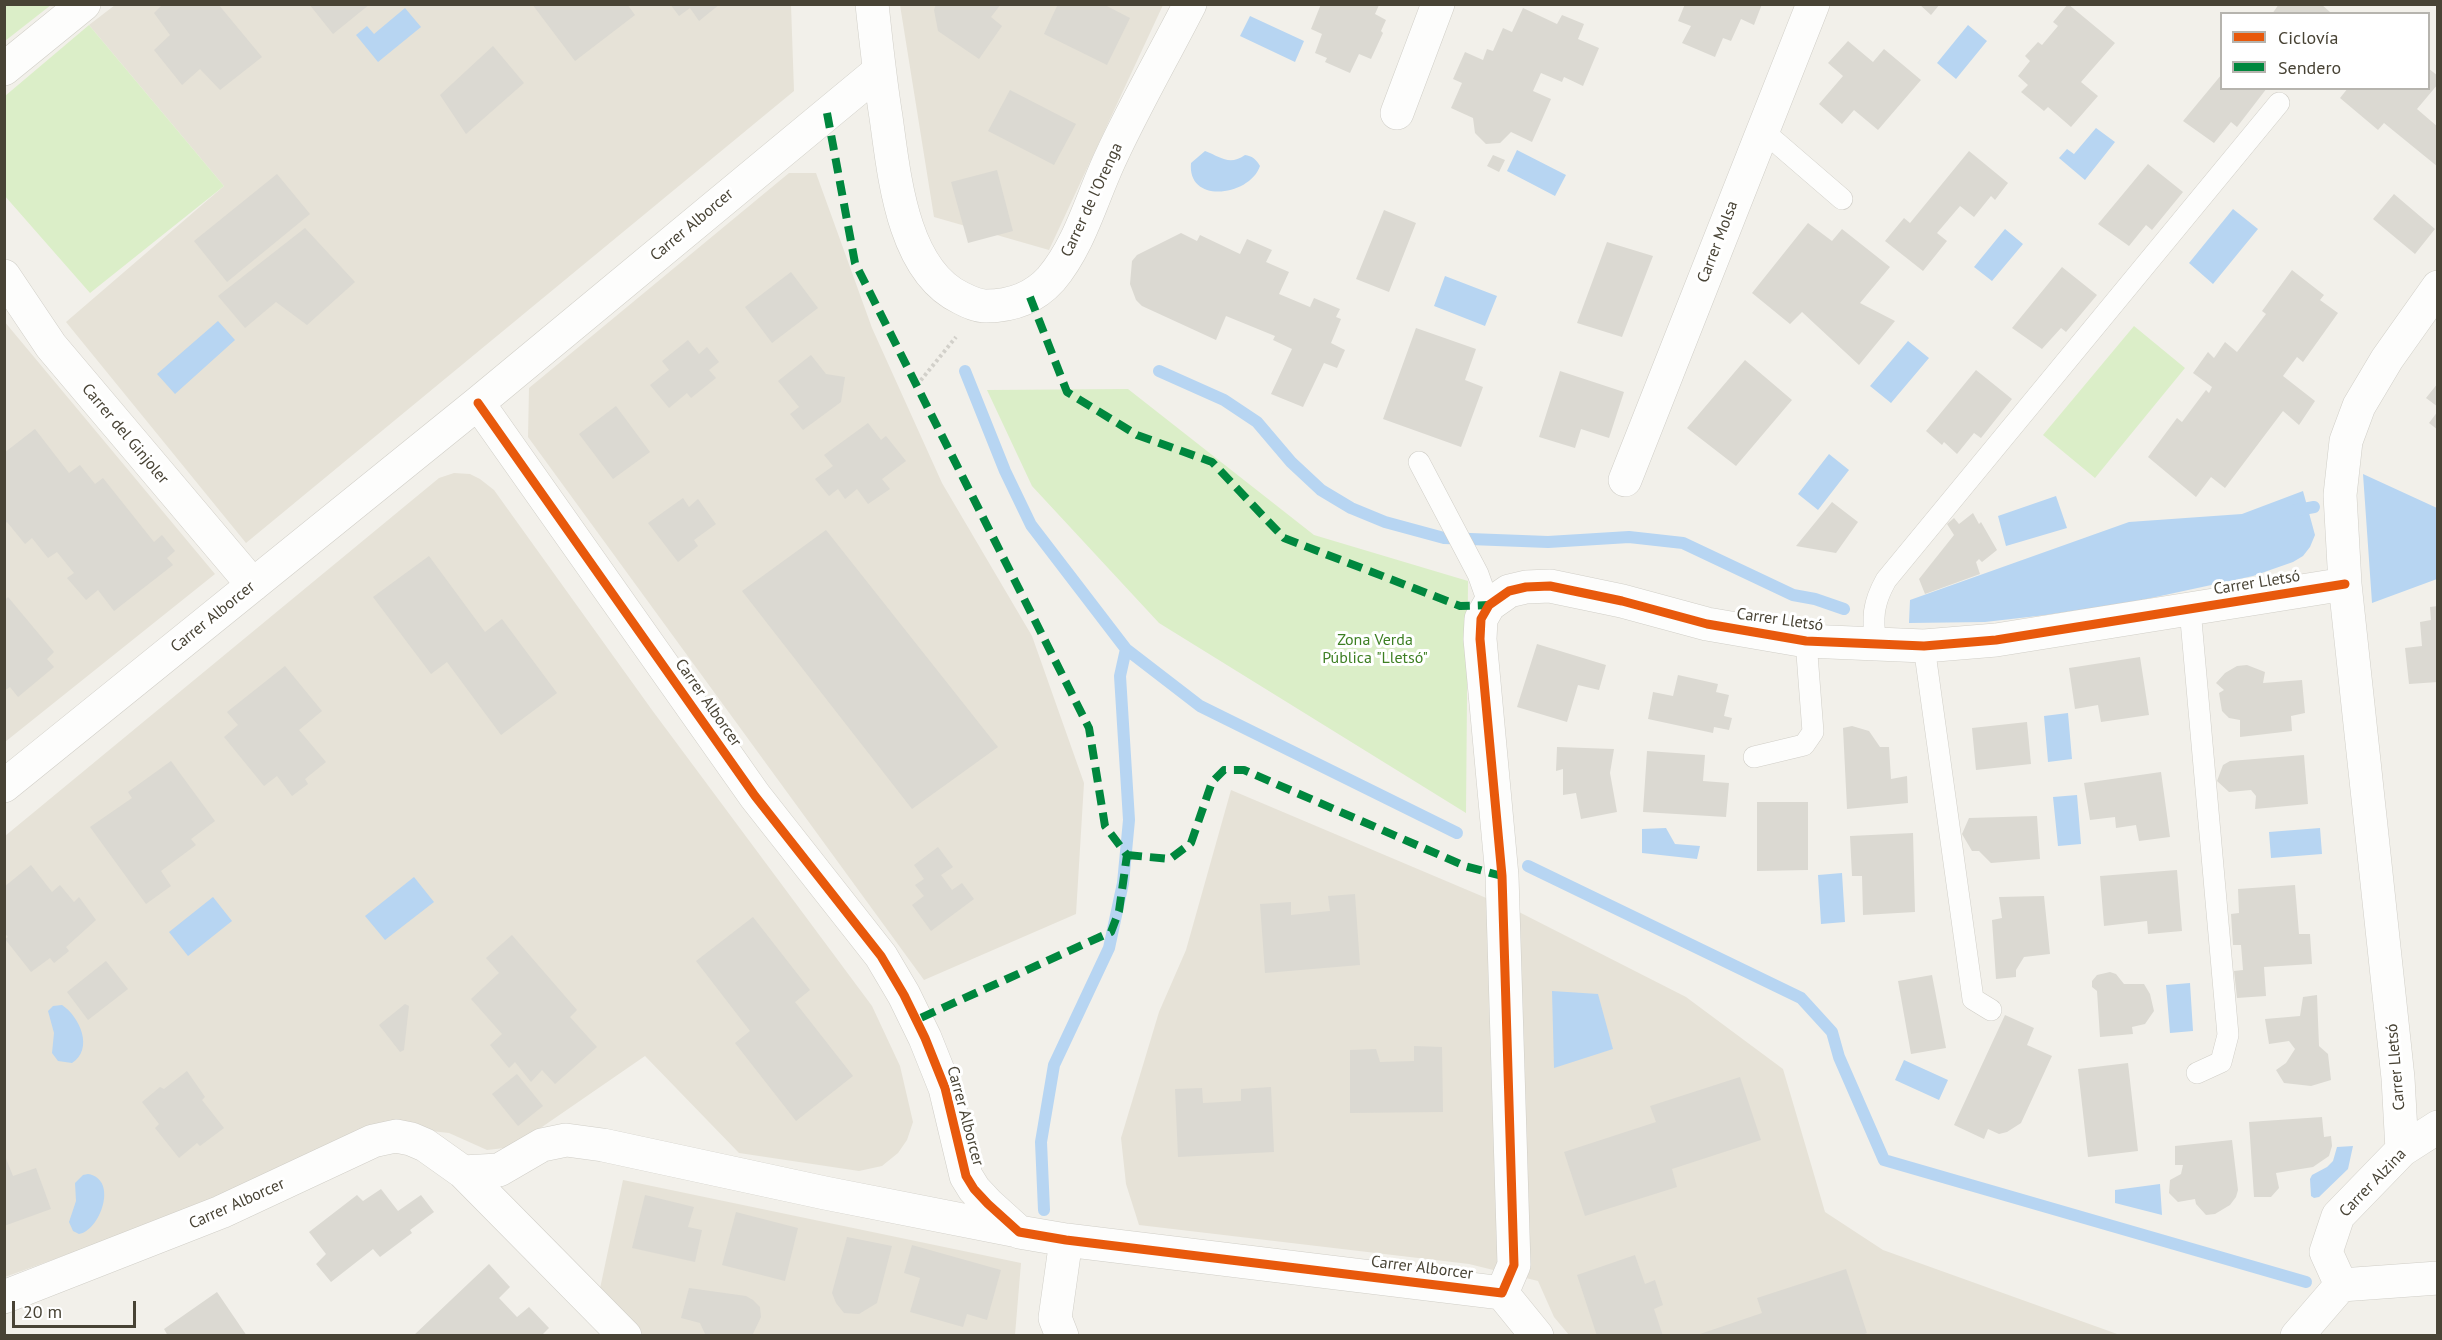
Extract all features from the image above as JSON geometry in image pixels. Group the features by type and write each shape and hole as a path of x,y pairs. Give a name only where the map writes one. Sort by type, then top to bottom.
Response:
{"street":[{"path":"4,69 84,4"},
{"name":"Carrer de l'Orenga","path":"872,4 895,186 912,238 930,273 947,292 980,306 1003,306 1030,297 1051,279 1074,242 1111,157 1191,4"},
{"path":"1397,113 1438,4"},
{"name":"Carrer Molsa","path":"1625,480 1762,130 1814,4"},
{"name":"Carrer Alborcer","path":"4,786 478,404 879,71"},
{"name":"Carrer del Ginjoler","path":"4,276 51,346 253,585"},
{"path":"2345,585 2340,495 2346,441 2369,387 2438,287"},
{"name":"Carrer Alborcer","path":"478,404 755,796 880,956 904,995 925,1038 945,1088 966,1176 987,1204 1019,1232"},
{"name":"Carrer Lletsó","path":"1489,605 1509,591 1526,587 1550,586 1623,601 1707,624 1806,641 1924,646 1996,640 2345,585 2398,1078 2402,1150"},
{"path":"1489,605 1481,619 1480,639 1502,876 1514,1265 1502,1293 1537,1335"},
{"name":"Carrer Alzina","path":"2342,1285 2325,1252 2338,1216 2402,1150 2438,1127"},
{"name":"Carrer Alborcer","path":"4,1297 221,1212 373,1141 396,1136 411,1138 425,1145 463,1172 625,1335"},
{"name":"Carrer Alborcer","path":"463,1172 499,1170 542,1145 566,1140 603,1145 814,1191 1066,1240 1502,1293"},
{"path":"1062,1335 1055,1318 1066,1240"},
{"path":"2297,1335 2342,1285 2438,1278"}],"lane":[{"path":"1875,645 1872,612 1877,596 1886,580 2279,103"},
{"path":"1762,130 1842,198"},
{"path":"1419,462 1478,574 1489,605"},
{"path":"2190,609 2228,1035 2221,1062 2197,1073"},
{"path":"1754,757 1804,745 1813,732 1806,641"},
{"path":"1924,646 1973,999 1991,1010"}],"path":[{"path":"917,385 980,306"}],"shaded area":[{"path":"115,5 791,5 794,91 246,543 66,322 224,186 89,25"},
{"path":"900,5 1163,5 1049,250 934,217"},
{"path":"789,173 816,173 872,328 942,483 1032,636 1084,783 1076,914 924,980 528,437 529,388"},
{"path":"4,321 215,574 5,742 4,742"},
{"path":"454,473 470,474 494,490 652,710 872,1006 900,1066 913,1122 907,1140 898,1153 882,1166 859,1171 739,1153 645,1056 513,1147 487,1150 449,1133 395,1127 146,1226 5,1277 5,836 439,478"},
{"path":"1231,790 1517,911 1686,997 1783,1069 1825,1212 1883,1250 2120,1335 1569,1335 1554,1317 1538,1281 1469,1264 1139,1225 1126,1184 1121,1138 1159,1012 1186,950"},
{"path":"623,1180 1021,1263 1015,1335 637,1335 598,1298"}],"green space":[{"path":"5,4 51,4 51,5 5,41"},
{"path":"89,25 224,186 90,293 4,195 5,96"},
{"path":"2134,326 2185,368 2095,478 2043,435"},
{"name":"Zona Verda Pública \"Lletsó\"","path":"1128,389 1314,535 1468,581 1466,813 1159,623 1032,486 987,390"}],"water":[{"path":"405,8 421,27 378,62 356,35 367,26 374,34"},
{"path":"1250,16 1304,41 1295,62 1240,36"},
{"path":"1968,25 1987,41 1956,79 1937,63"},
{"path":"2096,128 2115,142 2085,180 2059,158 2067,149 2074,154"},
{"path":"1517,150 1566,175 1555,196 1507,171"},
{"path":"1205,151 1230,160 1247,155 1254,158 1260,166 1254,176 1244,184 1220,192 1208,190 1199,185 1192,176 1191,163"},
{"path":"2233,209 2258,229 2213,284 2189,263"},
{"path":"2005,229 2023,244 1992,281 1974,267"},
{"path":"1445,276 1497,296 1485,326 1434,306"},
{"path":"218,321 235,340 175,394 157,374"},
{"path":"1908,341 1929,358 1891,403 1870,386"},
{"path":"1829,454 1849,470 1818,510 1798,494"},
{"path":"2363,474 2437,508 2437,579 2372,603"},
{"path":"2303,491 2315,535 2310,547 2303,556 2293,562 2253,576 2128,603 2046,615 1985,622 1909,623 1910,600 2129,522 2242,514"},
{"path":"2056,496 2067,528 2006,546 1998,516"},
{"path":"2068,713 2072,759 2048,762 2044,716"},
{"path":"2077,795 2081,844 2058,846 2053,797"},
{"path":"1666,828 1675,844 1700,846 1697,859 1642,853 1642,829"},
{"path":"2320,828 2322,854 2271,858 2269,832"},
{"path":"1842,873 1845,922 1821,924 1818,875"},
{"path":"414,877 434,902 385,940 365,916"},
{"path":"213,897 232,921 188,956 169,932"},
{"path":"2190,983 2193,1031 2170,1033 2166,985"},
{"path":"1552,991 1598,994 1613,1049 1554,1068"},
{"path":"62,1005 74,1017 82,1033 82,1050 79,1057 72,1063 58,1061 52,1053 54,1033 48,1011 53,1006"},
{"path":"1904,1060 1948,1080 1939,1100 1895,1080"},
{"path":"2353,1146 2348,1169 2319,1197 2311,1196 2310,1179 2312,1175 2333,1161 2337,1147"},
{"path":"88,1174 97,1178 103,1185 103,1205 94,1224 87,1231 79,1234 73,1231 69,1222 76,1201 75,1183 83,1175"},
{"path":"2160,1184 2162,1215 2115,1203 2115,1190"}],"building":[{"path":"163,4 218,4 262,57 220,90 200,69 182,85 154,50 170,35 154,13"},
{"path":"309,4 370,4 333,34"},
{"path":"532,4 627,4 635,15 575,61"},
{"path":"670,4 720,4 699,21 690,8 679,16"},
{"path":"936,4 1001,4 991,17 1002,26 979,59 938,31 934,10"},
{"path":"1058,4 1103,4 1130,18 1107,65 1044,34"},
{"path":"1321,4 1377,4 1379,5 1375,14 1386,20 1381,31 1383,33 1371,59 1359,54 1350,73 1325,62 1327,58 1315,53 1322,34 1311,29"},
{"path":"1685,4 1762,4 1754,25 1741,19 1731,41 1723,38 1715,57 1682,43 1691,26 1678,21"},
{"path":"1919,4 1940,4 1931,15"},
{"path":"2068,4 2115,43 2081,82 2098,96 2071,127 2048,107 2044,111 2021,92 2028,85 2018,76 2030,61 2025,56 2038,42 2042,45 2058,26 2053,22"},
{"path":"2279,4 2321,4 2330,12 2273,12"},
{"path":"1523,8 1557,24 1562,15 1584,24 1578,39 1599,48 1583,86 1564,77 1562,82 1541,73 1533,91 1551,99 1532,142 1511,132 1500,143 1486,144 1475,133 1473,118 1451,108 1462,83 1453,79 1465,52 1483,60 1487,49 1493,51 1503,28 1512,32"},
{"path":"1848,41 1873,62 1884,49 1921,80 1878,130 1854,110 1842,124 1819,104 1843,76 1828,63"},
{"path":"493,46 524,83 466,134 440,95"},
{"path":"2430,70 2438,76 2438,84 2417,109 2438,127 2438,167 2384,123 2378,130 2340,98 2346,90 2430,90"},
{"path":"2220,76 2220,90 2265,90 2237,127 2231,122 2214,143 2183,121"},
{"path":"1010,90 1076,124 1054,165 988,131"},
{"path":"1969,151 2008,183 1995,200 1991,196 1974,217 1960,206 1937,233 1947,241 1923,271 1885,241 1904,218 1910,223"},
{"path":"1493,155 1505,160 1499,172 1487,166"},
{"path":"2148,164 2183,192 2152,230 2146,225 2129,246 2098,224"},
{"path":"997,170 1013,231 968,243 951,182"},
{"path":"277,174 310,214 227,282 194,241"},
{"path":"2394,194 2435,229 2415,254 2373,219"},
{"path":"1384,210 1416,223 1389,292 1356,279"},
{"path":"1808,223 1832,241 1842,229 1890,267 1860,303 1895,321 1859,365 1802,312 1790,324 1752,293"},
{"path":"305,228 355,282 307,325 276,302 245,328 218,296"},
{"path":"1181,233 1197,241 1200,235 1240,254 1247,239 1272,250 1266,262 1289,272 1279,294 1310,307 1314,298 1340,309 1336,317 1341,319 1331,343 1345,350 1337,368 1324,363 1303,407 1271,394 1292,349 1273,340 1275,336 1226,316 1216,340 1142,306 1136,300 1130,284 1132,261 1137,255"},
{"path":"1607,242 1653,256 1622,337 1577,323"},
{"path":"2062,267 2097,295 2066,332 2061,328 2042,349 2012,328"},
{"path":"2292,270 2324,295 2320,300 2338,313 2303,362 2297,357 2283,376 2315,401 2299,425 2283,411 2225,488 2211,477 2196,497 2148,457 2177,418 2182,422 2206,390 2209,393 2212,387 2193,373 2208,352 2214,358 2225,342 2237,352 2266,314 2262,311"},
{"path":"791,272 818,308 772,343 745,307"},
{"path":"1416,328 1476,349 1465,380 1483,387 1461,447 1383,419"},
{"path":"688,340 699,354 707,347 719,362 709,370 716,378 691,398 687,393 669,408 650,385 669,370 662,361"},
{"path":"811,355 826,374 845,377 841,402 803,430 790,414 799,407 778,381"},
{"path":"1745,360 1792,400 1736,466 1687,428"},
{"path":"1976,370 2012,399 1981,438 1974,433 1957,454 1944,442 1942,445 1926,431"},
{"path":"1560,371 1624,392 1609,438 1581,429 1575,448 1539,437"},
{"path":"2438,383 2438,407 2426,398"},
{"path":"616,406 650,452 613,479 579,434"},
{"path":"2438,411 2438,430 2429,423"},
{"path":"868,423 881,440 886,436 906,461 882,479 890,489 868,504 857,489 845,499 838,489 829,496 815,479 833,466 824,455"},
{"path":"35,429 69,473 80,465 95,484 103,478 154,542 162,535 175,551 167,558 173,565 114,611 98,590 86,600 67,578 74,573 57,552 48,558 32,538 25,544 7,522 4,524 4,453"},
{"path":"683,498 689,507 698,499 716,524 694,540 698,546 678,562 648,523"},
{"path":"1832,502 1858,522 1836,553 1796,546"},
{"path":"1973,513 1979,524 1981,522 1997,550 1982,562 1979,559 1976,562 1980,574 1925,594 1919,579 1954,535 1947,524 1954,518 1959,524"},
{"path":"826,530 998,747 912,809 742,591"},
{"path":"429,556 485,632 502,619 557,693 501,735 447,662 431,674 373,597"},
{"path":"8,597 54,652 47,659 54,667 18,697 10,687 4,691 4,601"},
{"path":"2438,606 2438,682 2409,684 2405,648 2422,646 2420,622 2431,620 2430,607"},
{"path":"1537,644 1606,665 1599,690 1578,685 1567,722 1517,707"},
{"path":"2140,657 2149,715 2101,722 2098,705 2075,709 2069,668"},
{"path":"2247,665 2265,672 2263,683 2302,680 2305,713 2291,716 2292,731 2240,737 2240,720 2229,718 2222,711 2219,693 2224,690 2216,683 2225,673 2237,666"},
{"path":"285,666 322,711 299,730 326,762 305,779 308,784 292,796 277,776 264,786 224,737 238,725 227,712"},
{"path":"1678,675 1718,684 1716,692 1729,695 1724,716 1732,718 1729,730 1714,727 1713,733 1648,719 1653,692 1673,696"},
{"path":"2027,722 2031,764 1976,770 1972,728"},
{"path":"1852,726 1869,731 1880,747 1889,747 1891,779 1907,776 1908,803 1847,809 1843,728"},
{"path":"1557,747 1614,749 1610,773 1617,812 1581,819 1576,793 1563,795 1563,769 1556,771"},
{"path":"1647,751 1705,755 1703,781 1729,783 1726,817 1643,812"},
{"path":"2304,755 2308,804 2255,809 2256,796 2251,790 2229,792 2217,781 2223,765 2230,761"},
{"path":"171,761 215,821 191,839 196,845 161,871 171,886 146,904 90,827 132,798 128,792"},
{"path":"2161,772 2170,837 2139,841 2136,825 2116,828 2115,817 2090,820 2084,783"},
{"path":"1757,802 1808,802 1808,870 1757,871"},
{"path":"2037,816 2040,859 1991,863 1979,851 1972,851 1962,834 1969,818"},
{"path":"1913,833 1915,912 1863,915 1862,876 1852,876 1850,836"},
{"path":"938,847 953,867 941,875 952,890 962,883 974,899 931,931 912,905 924,896 915,885 924,879 914,865"},
{"path":"31,865 52,892 60,885 74,902 79,897 96,920 66,947 69,951 54,963 50,958 31,972 5,939 8,937 4,932 4,887"},
{"path":"2177,870 2182,931 2148,934 2147,921 2104,926 2100,876"},
{"path":"2295,885 2299,934 2310,934 2312,964 2264,967 2266,996 2237,998 2234,971 2243,970 2241,945 2233,945 2231,914 2239,913 2238,889"},
{"path":"1355,894 1360,965 1265,973 1260,904 1291,902 1291,915 1330,911 1328,896"},
{"path":"2044,896 2050,954 2024,957 2016,970 2016,977 1996,979 1992,920 2002,918 1999,897"},
{"path":"753,917 810,990 795,1002 853,1076 796,1121 735,1043 750,1031 696,961"},
{"path":"512,935 577,1010 570,1017 597,1047 555,1084 542,1070 531,1082 515,1062 509,1068 490,1045 502,1034 471,999 499,973 486,958"},
{"path":"106,961 128,989 88,1020 67,992"},
{"path":"2110,972 2116,974 2124,984 2144,984 2150,994 2154,1011 2145,1024 2132,1027 2133,1034 2100,1037 2097,991 2092,987 2092,981 2097,975"},
{"path":"1932,975 1946,1048 1911,1054 1898,981"},
{"path":"2317,995 2319,1046 2328,1054 2331,1080 2311,1086 2284,1083 2276,1070 2286,1063 2295,1049 2289,1041 2269,1044 2265,1019 2300,1016 2303,997"},
{"path":"405,1004 409,1006 404,1050 400,1052 379,1025"},
{"path":"2005,1015 2034,1028 2027,1045 2052,1056 2021,1123 1999,1134 1988,1129 1984,1139 1954,1125"},
{"path":"1414,1046 1442,1047 1443,1112 1350,1113 1350,1050 1376,1049 1380,1062 1414,1061"},
{"path":"2128,1063 2138,1151 2088,1157 2078,1069"},
{"path":"187,1071 205,1097 202,1100 224,1128 200,1146 197,1143 179,1158 155,1128 159,1124 142,1102 160,1087 164,1089"},
{"path":"517,1074 543,1106 518,1126 492,1094"},
{"path":"1740,1077 1761,1140 1672,1169 1677,1187 1585,1216 1564,1152 1656,1122 1650,1106"},
{"path":"1271,1087 1274,1152 1178,1157 1175,1089 1202,1088 1203,1103 1241,1101 1241,1089"},
{"path":"2322,1117 2324,1137 2331,1136 2332,1146 2329,1156 2313,1167 2276,1173 2279,1188 2271,1197 2254,1197 2249,1122"},
{"path":"2232,1140 2238,1190 2230,1205 2215,1214 2206,1215 2196,1204 2195,1199 2178,1202 2169,1193 2170,1180 2181,1174 2183,1165 2175,1165 2175,1146"},
{"path":"5,1156 13,1176 36,1168 51,1209 4,1226"},
{"path":"381,1189 398,1211 421,1195 434,1212 410,1230 412,1233 380,1257 373,1249 331,1282 316,1264 326,1254 309,1232 357,1195 363,1201"},
{"path":"645,1195 694,1207 688,1227 702,1230 695,1262 632,1248"},
{"path":"736,1212 798,1228 785,1281 722,1265"},
{"path":"847,1237 892,1246 877,1303 859,1314 844,1313 832,1293"},
{"path":"912,1245 1001,1270 987,1320 967,1314 963,1327 910,1312 920,1278 904,1273"},
{"path":"1635,1255 1645,1284 1655,1280 1663,1305 1654,1309 1663,1336 1597,1336 1577,1275"},
{"path":"489,1264 510,1287 499,1298 517,1317 529,1307 549,1328 541,1336 413,1336"},
{"path":"1846,1269 1867,1333 1860,1336 1694,1336 1762,1313 1757,1298"},
{"path":"689,1288 746,1296 753,1300 760,1307 761,1317 752,1336 706,1336 700,1323 681,1318"},
{"path":"217,1292 247,1336 168,1336 164,1329"}],"waterway":[{"path":"965,371 1005,471 1031,525 1126,649 1120,676 1129,820 1123,883 1109,948 1054,1065 1041,1142 1044,1210"},
{"path":"1159,371 1224,400 1257,422 1291,462 1321,490 1351,508 1385,522 1444,538 1548,542 1629,537 1683,543 1793,595 1815,599 1844,609"},
{"path":"2292,511 2314,507"},
{"path":"1126,649 1200,706 1457,833"},
{"path":"1528,866 1801,998 1832,1032 1839,1057 1884,1160 2306,1282"}],"marked path":[{"path":"827,113 855,263 1089,728 1105,826 1127,855 1119,911 1111,932 916,1020"},
{"path":"1030,297 1067,392 1137,435 1212,462 1284,538 1460,606 1489,605"},
{"path":"1127,855 1170,859 1191,843 1212,782 1224,770 1244,770 1465,866 1502,876"}],"cycle path":[{"path":"478,403 755,796 881,956 904,995 925,1038 945,1088 966,1176 988,1204 1019,1232 1066,1240 1502,1293 1514,1265 1502,876 1480,639 1481,619 1489,605 1509,591 1526,587 1550,586 1622,601 1707,624 1806,641 1924,646 1996,640 2345,584"}]}
